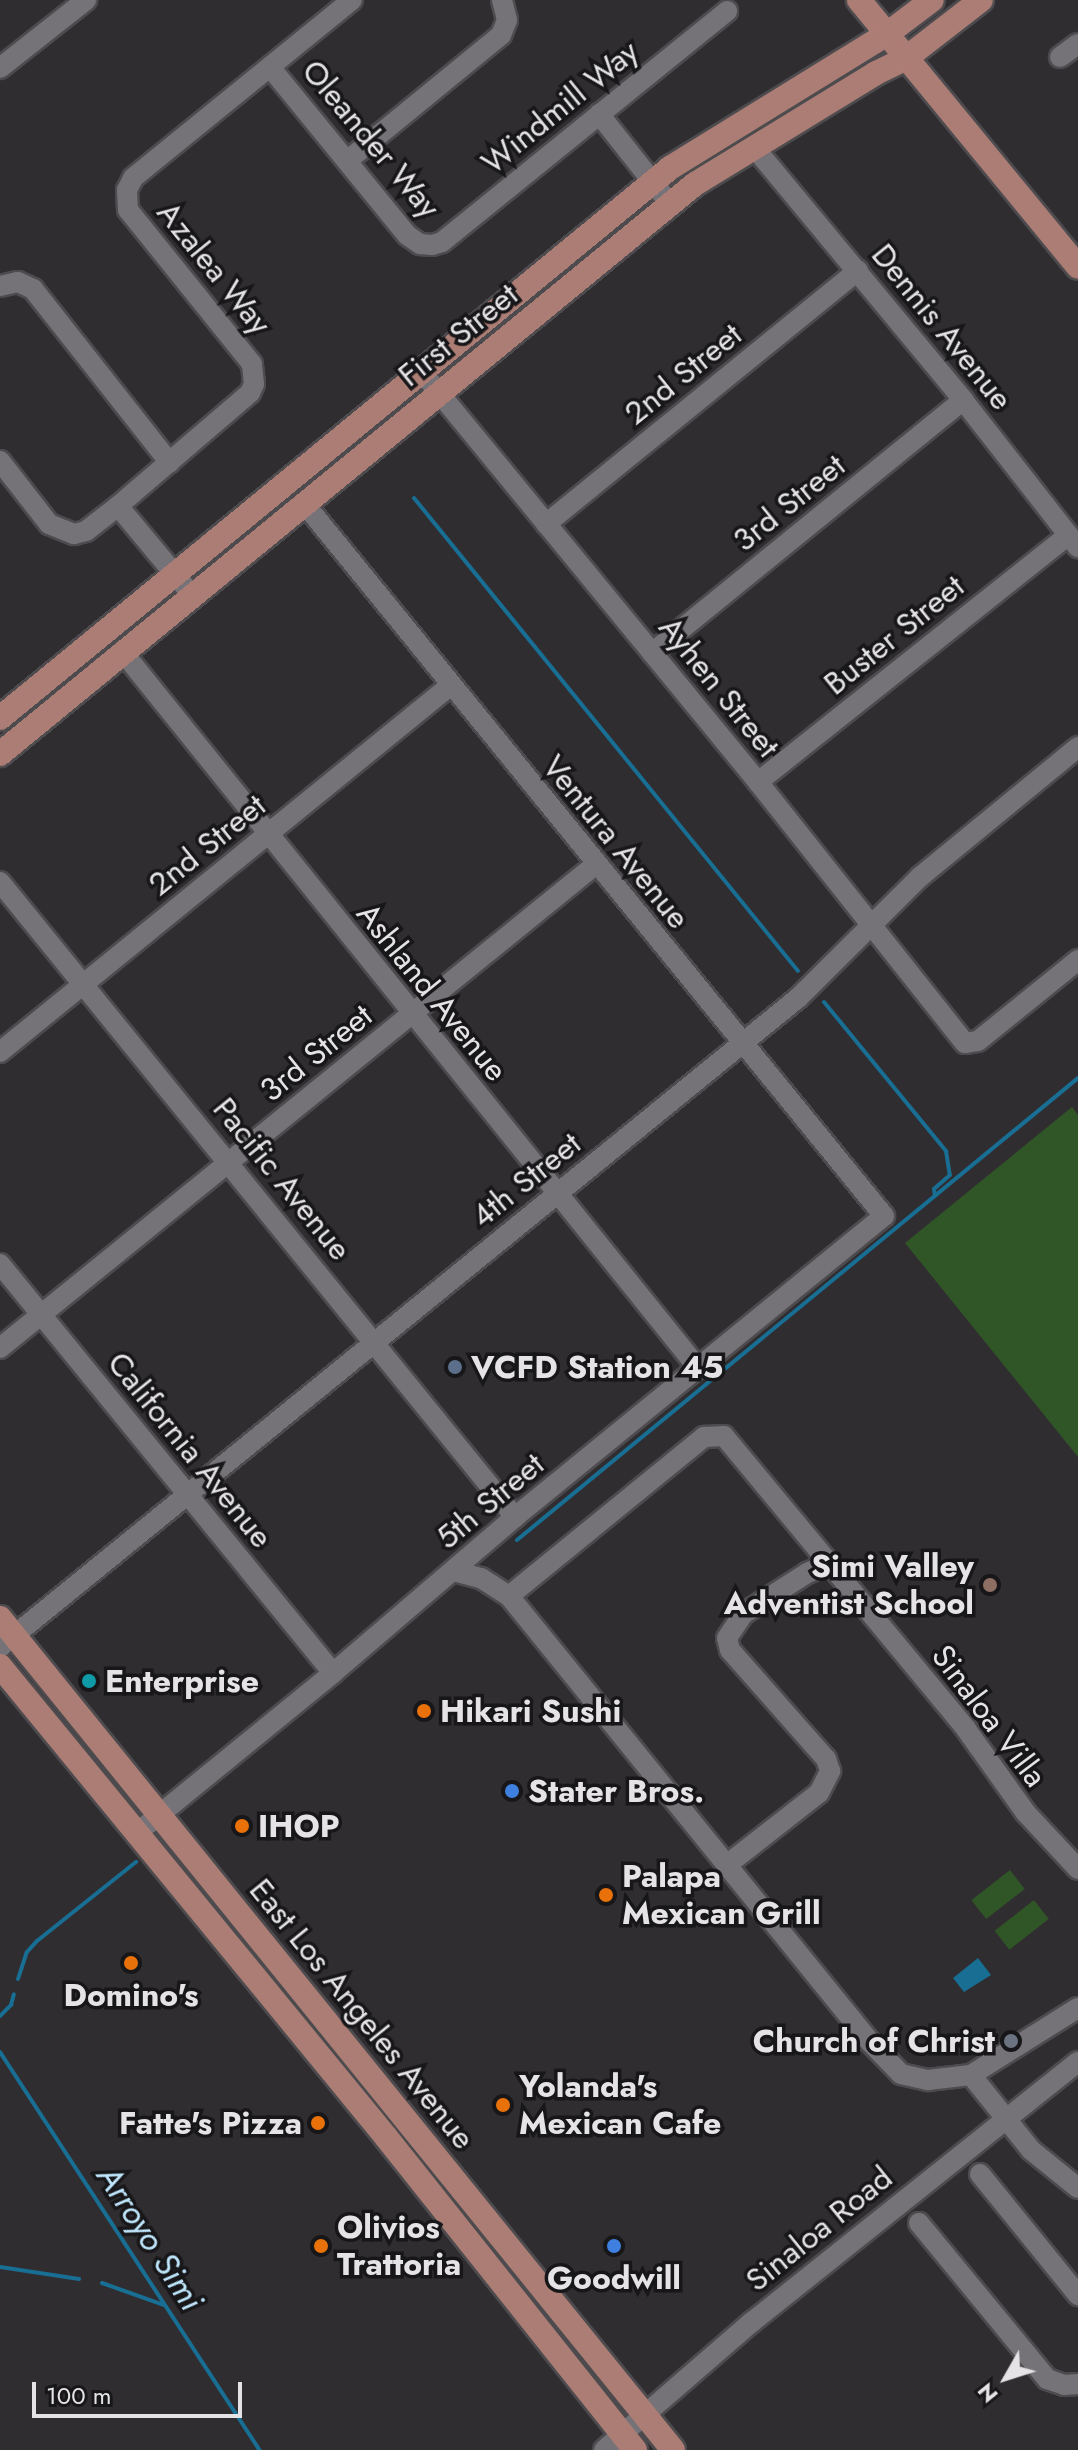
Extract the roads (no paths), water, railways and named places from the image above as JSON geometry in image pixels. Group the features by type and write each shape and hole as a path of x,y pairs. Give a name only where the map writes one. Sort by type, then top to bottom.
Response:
{"main road":[{"path":"859,0 1078,267"},
{"name":"First Street","path":"0,718 653,181 699,148 887,34 932,0"},
{"name":"First Street","path":"0,754 191,594 670,204 754,147 905,59 981,0"},
{"name":"East Los Angeles Avenue","path":"5,1633 160,1815 673,2450"},
{"name":"East Los Angeles Avenue","path":"0,1666 629,2442"}],"street":[{"path":"0,68 86,0"},
{"path":"270,67 352,0"},
{"path":"347,161 501,35 504,10"},
{"name":"Windmill Way","path":"428,245 442,242 727,11"},
{"path":"1060,57 1078,44"},
{"name":"Oleander Way","path":"270,67 407,235 428,245"},
{"name":"Azalea Way","path":"170,463 245,398 254,384 255,374 249,359 128,210 127,190 133,178 270,67"},
{"path":"599,114 670,204"},
{"name":"Dennis Avenue","path":"754,147 858,270 1073,541"},
{"name":"2nd Street","path":"546,524 858,270"},
{"path":"0,461 49,524 64,533 86,531 170,463 33,289 9,284"},
{"name":"Ayhen Street","path":"422,372 758,782 965,1043 978,1041 1078,960"},
{"name":"3rd Street","path":"652,653 963,400"},
{"name":"Ventura Avenue","path":"304,503 595,865 884,1216"},
{"path":"118,506 191,594"},
{"name":"Buster Street","path":"758,782 1073,541"},
{"name":"Ashland Avenue","path":"122,651 698,1368"},
{"name":"2nd Street","path":"0,1052 451,685"},
{"name":"4th Street","path":"5,1633 187,1494 742,1045 798,998 920,877 1078,747"},
{"name":"3rd Street","path":"0,1348 595,865"},
{"name":"Pacific Avenue","path":"0,882 515,1517"},
{"name":"5th Street","path":"137,1833 333,1673 515,1517 884,1216"},
{"name":"California Avenue","path":"0,1264 333,1673"},
{"name":"Sinaloa Villa","path":"509,1596 704,1437 716,1435 733,1444 966,1729 1026,1813 1078,1869"},
{"path":"728,1864 819,1793 830,1771 826,1759 730,1650 727,1638 743,1614 807,1573 830,1563"},
{"path":"454,1571 481,1578 509,1596 870,2042 901,2074 928,2080 971,2075 1078,2008"},
{"name":"Sinaloa Road","path":"604,2450 629,2442 643,2415 1002,2114 1078,2062"},
{"path":"971,2075 1038,2157 1078,2188"},
{"path":"980,2174 1078,2295"},
{"path":"919,2223 1047,2379 1064,2385 1078,2384"}],"water":[{"path":"978,1958 991,1975 964,1992 953,1978"}],"waterway":[{"path":"414,498 798,971"},
{"path":"824,1002 946,1151 950,1175 934,1189 935,1196"},
{"path":"517,1540 1078,1078"},
{"path":"18,1979 27,1952 37,1941 136,1862"},
{"path":"0,2016 11,2005 14,1994"},
{"name":"Arroyo Simi","path":"0,2052 259,2450"},
{"path":"0,2267 79,2279"},
{"path":"102,2283 164,2305"}],"place":[{"name":"VCFD Station 45","path":"455,1367"},
{"name":"Simi Valley Adventist School","path":"990,1585"},
{"name":"Enterprise","path":"89,1681"},
{"name":"Hikari Sushi","path":"424,1711"},
{"name":"Stater Bros.","path":"512,1791"},
{"name":"IHOP","path":"242,1826"},
{"name":"Palapa Mexican Grill","path":"606,1895"},
{"name":"Domino's","path":"131,1963"},
{"name":"Church of Christ","path":"1011,2041"},
{"name":"Yolanda's Mexican Cafe","path":"503,2105"},
{"name":"Fatte's Pizza","path":"318,2123"},
{"name":"Olivios Trattoria","path":"321,2246"},
{"name":"Goodwill","path":"614,2246"}]}
